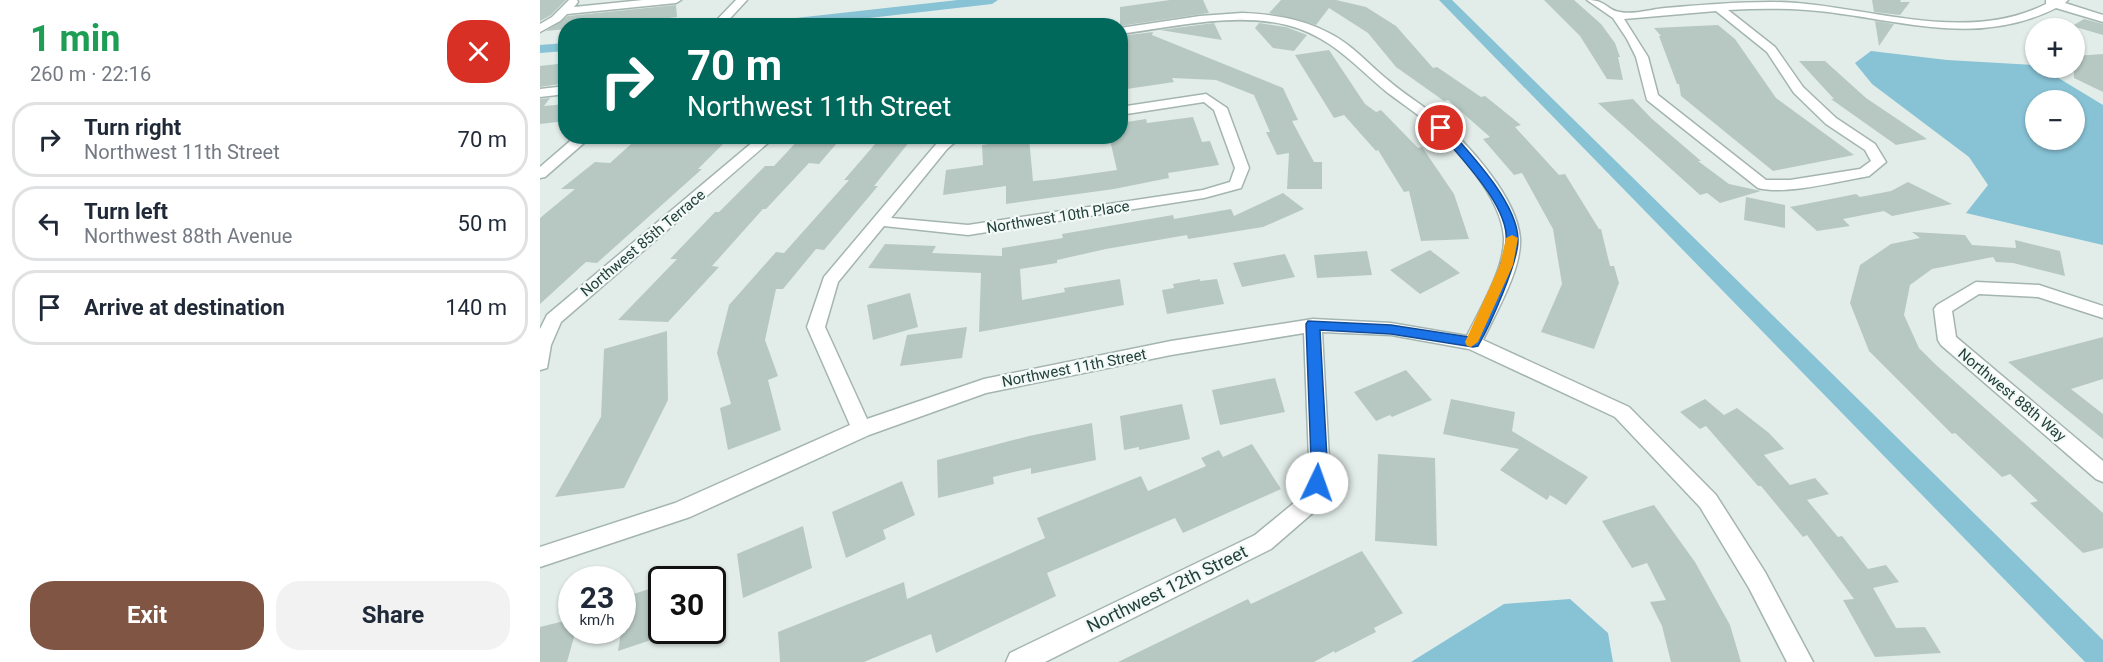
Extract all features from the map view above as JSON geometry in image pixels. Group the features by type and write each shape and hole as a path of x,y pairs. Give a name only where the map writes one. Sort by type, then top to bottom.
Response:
{"street":[{"path":"540,29 565,11 575,0"},
{"path":"565,11 676,0"},
{"path":"725,18 742,0"},
{"path":"1592,0 1617,16 1642,57 1652,97 1763,185 1790,184 1864,172 1879,162 1870,147 1831,121 1798,90 1771,50 1719,8"},
{"path":"2044,0 2060,2 2103,19"},
{"path":"1617,16 1719,8 1762,2 1843,5 1869,17 1934,25 1974,26 2018,21 2060,2"},
{"path":"1128,30 1246,16 1278,20 1313,29 1340,44 1391,89 1441,128 1465,154 1498,199 1510,223 1512,241 1506,265 1473,342"},
{"path":"540,93 558,91"},
{"name":"Northwest 10th Place","path":"878,220 968,230 1204,195 1236,185 1242,168 1220,108 1206,98 1128,110"},
{"path":"540,174 576,144"},
{"name":"Northwest 85th Terrace","path":"540,363 542,345 553,319 760,144"},
{"path":"862,429 816,327 830,281 878,220 945,144"},
{"name":"Northwest 88th Way","path":"2103,312 2039,291 1976,288 1943,309 1947,340 2103,473"},
{"name":"Northwest 11th Street","path":"540,557 682,510 862,429 937,402 1006,381 1171,348 1312,324 1391,329 1473,342 1622,411 1707,501 1757,580 1800,662"},
{"name":"Northwest 12th Street","path":"1019,662 1263,542 1308,504 1317,483 1319,459 1312,324"}],"water":[{"path":"1871,51 1947,60 2025,64 2025,78 2058,78 2078,90 2025,90 2025,150 2085,150 2085,94 2103,105 2103,245 1966,213 1988,185 1969,157 1872,84 1855,63"},
{"path":"1570,599 1608,633 1613,662 1411,662 1504,604"}],"building":[{"path":"540,0 566,0 551,15 540,21"},
{"path":"1170,0 1203,0 1209,13 1128,25 1128,18 1120,18 1120,7"},
{"path":"1281,0 1336,0 1366,7 1396,26 1433,68 1437,67 1481,97 1485,96 1521,125 1515,127 1559,175 1565,174 1601,229 1610,266 1614,266 1619,283 1594,349 1541,332 1562,284 1553,229 1522,173 1514,175 1483,139 1490,137 1448,100 1444,101 1396,67 1368,33 1329,8 1316,25 1269,13"},
{"path":"1544,0 1574,0 1601,24 1615,43 1620,57 1618,57 1623,80 1607,79 1580,36"},
{"path":"1872,0 1910,2 1900,15 1874,12"},
{"path":"676,5 677,17 565,18"},
{"path":"2085,19 2103,24 2103,35 2085,30"},
{"path":"1875,21 1894,24 1879,46"},
{"path":"558,23 558,30 546,31"},
{"path":"1214,23 1222,40 1160,30 1183,27"},
{"path":"1259,23 1286,27 1307,35 1294,51 1273,48 1255,28"},
{"path":"1718,25 1735,39 1776,98 1854,155 1773,171 1681,96 1679,84 1677,84 1659,36 1661,36 1654,28"},
{"path":"1153,32 1152,35 1283,88 1298,120 1292,121 1314,162 1322,162 1322,189 1287,189 1289,153 1277,155 1266,132 1270,132 1254,95 1216,80 1172,78 1174,82 1128,89 1128,35"},
{"path":"1329,50 1365,104 1376,112 1381,110 1418,148 1422,147 1454,194 1469,239 1421,241 1409,191 1404,192 1378,150 1376,151 1344,115 1334,118 1295,55"},
{"path":"2103,54 2103,92 2074,78 2085,78 2085,55"},
{"path":"1799,61 1825,61 1866,98 1927,139 1896,145 1831,99 1834,99"},
{"path":"558,64 558,84 540,87 540,66"},
{"path":"550,98 544,106 558,105 558,122 540,124 540,99"},
{"path":"1633,99 1651,118 1701,161 1698,161 1729,184 1761,191 1720,203 1707,193 1700,195 1598,103"},
{"path":"1193,117 1202,142 1210,141 1219,165 1168,173 1169,178 1114,189 1006,204 1006,186 943,195 946,170 983,165 982,145 989,144 1030,144 1033,181 1117,170 1111,144 1128,144 1128,122 1146,119 1147,123"},
{"path":"631,144 723,144 698,169 702,169 597,263 586,262 540,304 540,218 575,189 561,189 595,162 610,163"},
{"path":"795,144 836,144 819,164 809,163 766,209 763,209 712,266 719,267 668,322 618,320 677,259 670,259 715,212 719,212 765,166 774,166"},
{"path":"875,144 908,144 874,186 878,186 824,250 816,249 783,289 776,289 765,340 778,376 768,380 781,430 728,450 720,408 731,404 717,353 729,305 776,252 784,253 849,180 844,180"},
{"path":"1908,182 1952,204 1892,216 1884,211 1843,219 1850,226 1817,231 1790,207 1856,194 1860,197 1891,191"},
{"path":"1283,193 1304,209 1263,227 1188,239 1187,235 1106,249 1057,260 1057,263 1020,269 1022,300 1065,292 1064,288 1120,279 1124,305 1040,321 979,332 981,273 868,268 885,244 936,246 932,253 1002,256 1002,248 1063,238 1062,234 1173,215 1174,219 1231,209 1234,216"},
{"path":"1746,197 1785,205 1785,228 1744,220"},
{"path":"1912,232 1965,235 1972,245 2016,248 2015,240 2060,251 2065,276 2013,263 1996,262 1993,257 1932,269 1910,285 1904,315 1919,348 1935,364 2103,513 2103,548 2083,553 2030,503 2038,501 2010,474 2002,477 1955,433 1952,434 1869,351 1850,303 1860,265 1891,244 1920,238"},
{"path":"1430,250 1460,273 1420,294 1390,270"},
{"path":"1367,251 1372,275 1317,278 1314,255"},
{"path":"1285,254 1295,277 1242,287 1233,263"},
{"path":"1200,279 1200,281 1217,279 1224,304 1167,314 1162,290 1174,288 1173,284"},
{"path":"910,293 918,327 873,340 867,305"},
{"path":"967,327 962,358 900,366 907,335"},
{"path":"667,331 668,400 624,488 555,497 601,417 604,349"},
{"path":"2103,337 2103,379 2071,389 2103,414 2103,439 2008,362"},
{"path":"1406,370 1432,400 1392,417 1390,415 1376,421 1354,392"},
{"path":"1275,378 1285,412 1220,425 1212,390"},
{"path":"1451,399 1515,412 1512,431 1588,477 1566,505 1550,495 1547,500 1500,470 1519,449 1443,434"},
{"path":"1705,399 1724,415 1737,408 1769,433 1784,449 1764,455 1790,485 1815,478 1829,494 1807,500 1838,537 1842,536 1868,569 1886,565 1899,582 1873,588 1896,628 1925,627 1941,653 1875,657 1843,600 1854,599 1807,535 1803,537 1761,486 1758,486 1706,426 1700,429 1680,412"},
{"path":"1182,404 1190,439 1139,450 1139,447 1124,450 1120,416"},
{"path":"1092,423 1096,460 1031,474 1031,468 993,477 994,484 938,498 937,460 1029,436"},
{"path":"1252,444 1281,489 1183,533 1175,518 1047,573 1056,596 936,653 931,634 864,662 780,662 778,632 904,582 907,599 1045,538 1037,518 1141,476 1148,491 1206,466 1201,458 1219,450 1223,457"},
{"path":"1378,454 1435,458 1437,546 1375,541"},
{"path":"902,481 915,515 883,530 886,539 846,558 832,512"},
{"path":"1654,505 1695,562 1730,625 1741,662 1671,662 1662,626 1650,602 1666,600 1647,563 1632,568 1602,521"},
{"path":"803,526 812,568 743,598 737,554"},
{"path":"1362,551 1403,613 1374,628 1376,632 1335,653 1334,651 1314,662 1118,662 1248,599 1251,604"},
{"path":"648,589 648,641 618,651 619,644 636,644 636,593"},
{"path":"558,622 558,644 572,644 567,662 540,662 540,627"}],"waterway":[{"path":"831,18 992,0"},
{"path":"1445,0 2103,660"},
{"path":"540,49 558,48"}],"slow traffic":[{"path":"1471,342 1473,342 1506,265 1512,238"}],"route":[{"path":"1317,483 1319,459 1312,324 1391,329 1473,342 1506,265 1512,241 1510,223 1498,199 1465,154 1441,128"}]}
